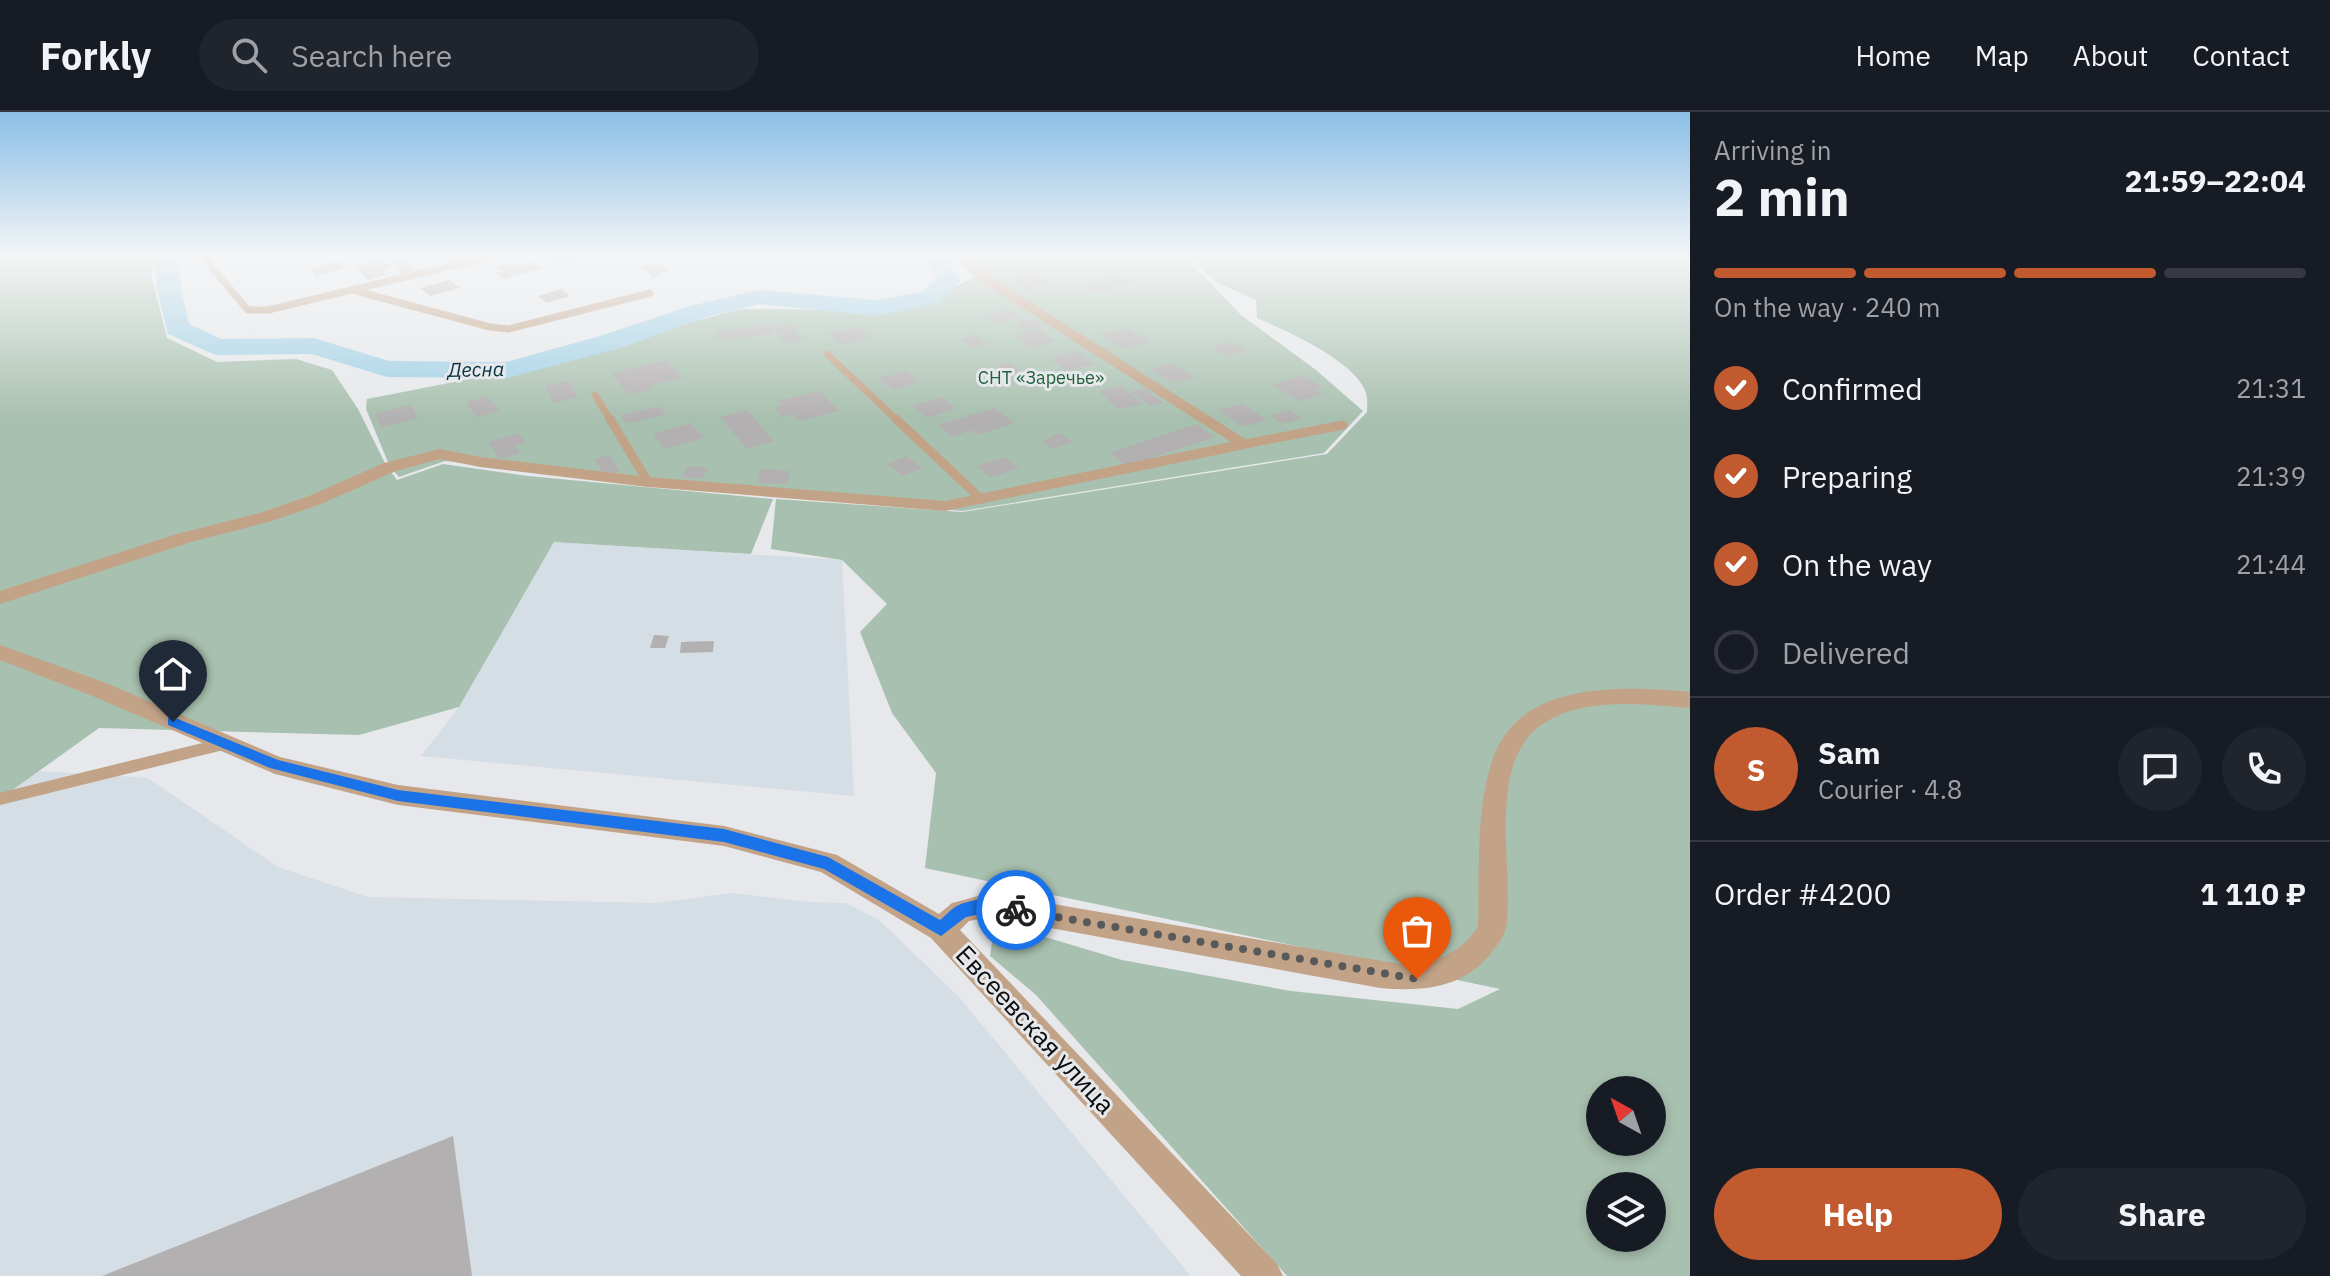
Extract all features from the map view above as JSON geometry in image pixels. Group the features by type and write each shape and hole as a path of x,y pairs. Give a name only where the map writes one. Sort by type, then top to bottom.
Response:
{"street":[{"path":"1035,310 1245,444"},
{"path":"0,598 184,538 291,509 390,467 440,454 480,462 648,482 945,506 1245,444"},
{"path":"0,652 98,689 275,765 398,795 724,836 828,863 941,929"},
{"name":"Евсеевская улица","path":"1265,1276 941,929 962,911 990,905 1380,975 1417,979 1454,971 1479,950 1492,930 1498,782 1505,754 1523,727 1555,708 1598,697 1652,696 1690,700"}],"lane":[{"path":"427,310 508,329 582,310"},
{"path":"827,354 981,499"},
{"path":"595,395 648,482"},
{"path":"1245,444 1343,425"},
{"path":"0,799 223,744"}],"shaded area":[{"path":"554,542 842,560 854,796 421,756 459,707"},
{"path":"40,771 148,778 278,867 368,897 657,903 733,893 846,903 879,920 958,996 1191,1276 0,1276 0,799"}],"green space":[{"path":"0,310 160,310 167,338 217,362 296,359 332,370 358,409 387,467 397,480 443,464 528,476 773,499 751,554 554,542 459,707 359,735 99,728 0,799"},
{"name":"СНТ «Заречье»","path":"735,310 1236,310 1316,370 1363,411 1324,453 962,511 602,479 445,461 399,477 390,467 366,409 367,399 515,370"},
{"path":"1257,310 1690,310 1690,1276 1287,1276 1036,995 990,956 995,922 1122,960 1291,991 1458,1009 1500,989 925,868 936,773 892,713 860,632 887,604 842,560 771,549 776,499 962,512 1327,454 1367,412 1367,395 1360,381 1335,359 1257,318"}],"building":[{"path":"1009,310 1020,316 997,323 985,315"},
{"path":"1033,319 1043,325 1027,330 1016,323"},
{"path":"788,324 804,339 786,343 771,327"},
{"path":"769,325 773,334 719,340 715,331"},
{"path":"858,327 870,337 840,345 828,334"},
{"path":"1127,328 1151,342 1124,349 1100,335"},
{"path":"1039,329 1057,341 1032,348 1015,336"},
{"path":"975,335 987,344 971,348 959,339"},
{"path":"1231,342 1246,351 1226,356 1212,347"},
{"path":"1077,352 1094,364 1066,371 1050,358"},
{"path":"667,360 682,378 650,385 653,389 629,395 612,373"},
{"path":"1010,362 1022,371 1006,376 994,367"},
{"path":"1172,363 1195,377 1174,383 1151,369"},
{"path":"905,371 918,382 893,390 879,378"},
{"path":"1302,375 1324,387 1315,390 1322,394 1300,401 1271,385"},
{"path":"569,381 578,397 554,403 545,386"},
{"path":"1121,386 1143,404 1119,409 1098,391"},
{"path":"1144,388 1164,403 1150,406 1130,391"},
{"path":"820,391 839,411 799,421 793,414 782,417 774,407 783,405 778,401"},
{"path":"488,396 499,411 477,417 466,402"},
{"path":"940,397 956,408 928,418 912,406"},
{"path":"1242,404 1267,420 1244,427 1219,410"},
{"path":"411,405 418,418 381,427 374,414"},
{"path":"660,406 666,414 626,424 621,415"},
{"path":"994,408 1015,423 978,435 972,430 952,437 938,425"},
{"path":"747,410 774,441 747,449 720,417"},
{"path":"1289,410 1302,417 1284,424 1271,416"},
{"path":"691,423 704,438 665,449 653,434"},
{"path":"1196,424 1215,437 1127,466 1109,453"},
{"path":"519,433 527,443 515,446 520,453 500,459 488,442"},
{"path":"1060,433 1073,442 1053,449 1041,441"},
{"path":"610,455 620,471 604,475 594,459"},
{"path":"907,456 922,468 903,476 887,464"},
{"path":"1004,457 1019,468 991,478 976,466"},
{"path":"688,466 709,468 702,479 681,477"},
{"path":"761,469 790,471 787,484 757,483"},
{"path":"654,635 669,636 665,648 650,648"},
{"path":"714,641 713,652 680,653 681,642"},
{"path":"453,1136 472,1276 102,1276"}],"waterway":[{"name":"Десна","path":"173,310 177,328 216,347 314,346 387,369 507,370 610,342 702,310"}],"way so far":[{"path":"1016,910 1417,979"}],"route":[{"path":"173,722 275,765 398,795 724,836 828,863 941,929 962,911 990,905 1016,910"}]}
